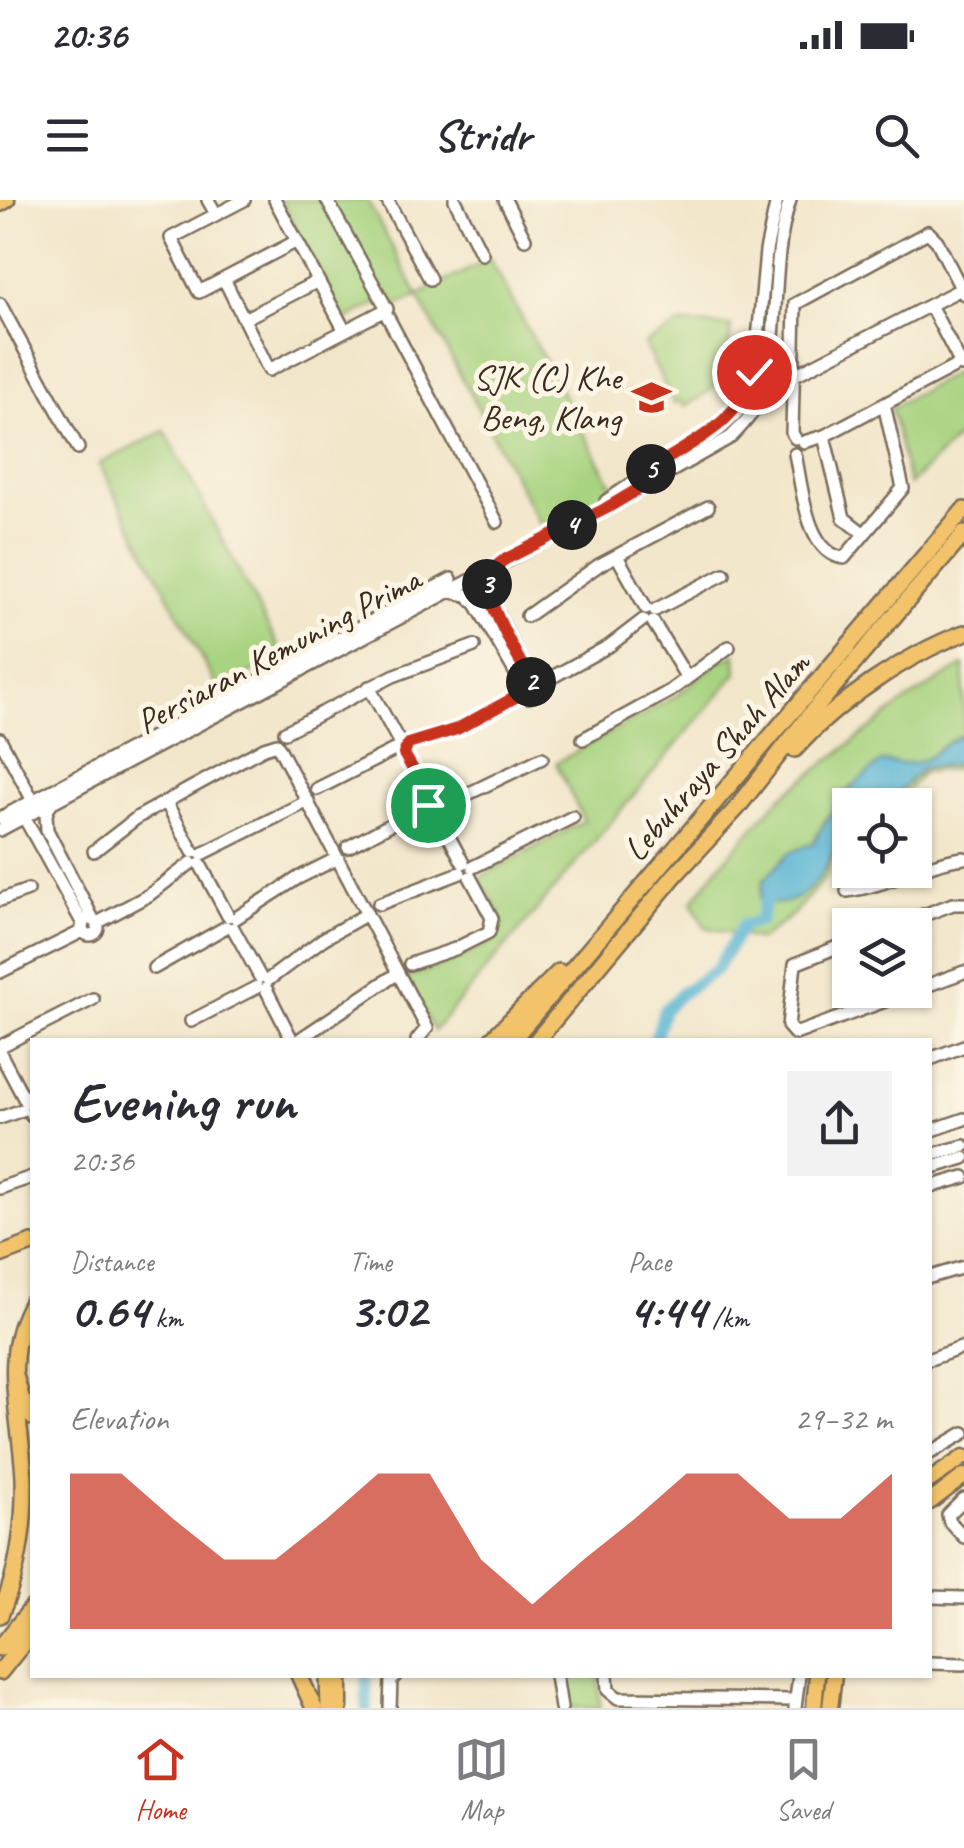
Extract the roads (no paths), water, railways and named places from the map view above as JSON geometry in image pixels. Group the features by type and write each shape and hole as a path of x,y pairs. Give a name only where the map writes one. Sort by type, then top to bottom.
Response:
{"highway":[{"name":"Lebuhraya Shah Alam","path":"514,1038 964,510"},
{"name":"Lebuhraya Shah Alam","path":"539,1038 675,875 737,808 808,717 964,534"},
{"path":"737,808 844,703 919,655 964,633"},
{"path":"493,1038 631,900"},
{"path":"0,1255 30,1244"},
{"path":"0,1614 13,1580 22,1529 24,1477 5,1368 8,1342 30,1305"},
{"path":"30,1319 18,1339 14,1363 21,1397 30,1413"},
{"path":"0,1384 14,1424"},
{"path":"0,1648 30,1610"},
{"path":"0,1672 30,1634"},
{"path":"0,1680 30,1650"},
{"path":"300,1678 314,1708"},
{"path":"328,1678 329,1708"}],"main road":[{"path":"0,204 7,200"},
{"path":"932,1479 964,1458"},
{"path":"932,1500 964,1476"},
{"path":"340,1678 340,1708"},
{"path":"814,1708 817,1678"},
{"path":"830,1708 834,1678"}],"street":[{"path":"208,200 216,214"},
{"path":"244,200 171,238 198,292 297,241"},
{"path":"274,200 344,331"},
{"path":"224,279 269,370 387,309 327,200"},
{"path":"387,200 430,279"},
{"path":"455,200 482,254"},
{"path":"505,200 525,239"},
{"name":"Persiaran Kemuning Prima","path":"767,304 766,251 778,200"},
{"name":"Persiaran Kemuning Prima","path":"0,826 24,817 605,509 718,428 738,406 754,372 790,200"},
{"path":"767,304 795,304 924,232 933,234 962,292 795,375"},
{"path":"244,319 318,282"},
{"path":"0,304 78,448"},
{"path":"795,304 792,433 800,440"},
{"path":"800,440 824,436 962,367 930,306"},
{"path":"384,310 497,522"},
{"path":"800,440 795,454 814,536 842,559 903,488 884,404"},
{"path":"824,436 844,518 863,533"},
{"name":"Persiaran Kemuning Prima","path":"0,826 35,798 649,476"},
{"path":"527,616 617,556 708,507"},
{"path":"617,556 687,678"},
{"path":"504,560 487,581 494,620 528,687"},
{"path":"317,790 401,747 457,729 609,646 649,615 724,574"},
{"path":"446,591 467,596 494,620"},
{"path":"286,732 370,687 474,646"},
{"path":"584,739 651,703 729,647"},
{"path":"370,687 492,918 489,932 410,964"},
{"path":"0,738 35,798 24,817 40,833 89,924"},
{"path":"94,851 138,817 274,744 280,746 398,973 422,1036"},
{"path":"348,847 394,822 434,809 542,758"},
{"path":"40,833 48,808 62,797"},
{"path":"0,972 149,894 197,858 308,800"},
{"path":"166,802 293,1038"},
{"path":"379,904 467,870 573,817"},
{"path":"0,826 40,833"},
{"path":"154,968 298,878 338,858"},
{"path":"848,891 884,884 964,858"},
{"path":"0,900 28,890"},
{"path":"932,912 964,904"},
{"path":"192,1021 263,983 322,939 368,914"},
{"path":"832,949 792,968 788,1026 795,1034 802,1034 870,1008"},
{"path":"932,984 964,972"},
{"path":"296,1038 398,973"},
{"path":"0,1118 29,1110 1,1048 93,999"},
{"path":"932,1058 964,1046"},
{"path":"932,1131 964,1119"},
{"path":"932,1154 964,1146"},
{"path":"932,1167 964,1158"},
{"path":"932,1186 964,1176"},
{"path":"0,1188 30,1178"},
{"path":"932,1276 964,1267"},
{"path":"932,1358 964,1347"},
{"path":"932,1452 964,1433"},
{"path":"964,1499 948,1515 964,1537"},
{"path":"932,1597 964,1598"},
{"path":"932,1663 964,1664"},
{"path":"390,1708 393,1678"},
{"path":"556,1678 561,1708"},
{"path":"607,1678 608,1690 618,1698 796,1704 799,1678"}],"water":[{"path":"964,734 964,763 922,768 903,788 850,788 881,762 922,761"},
{"path":"832,811 832,854 816,882 786,902 760,901 763,881 790,852 813,843"}],"waterway":[{"path":"656,1038 664,1010 716,970 743,925 760,921 765,902 777,891"},
{"path":"366,1678 367,1708"}],"place":[{"name":"SJK (C) Khe Beng, Klang","path":"651,397"}]}
